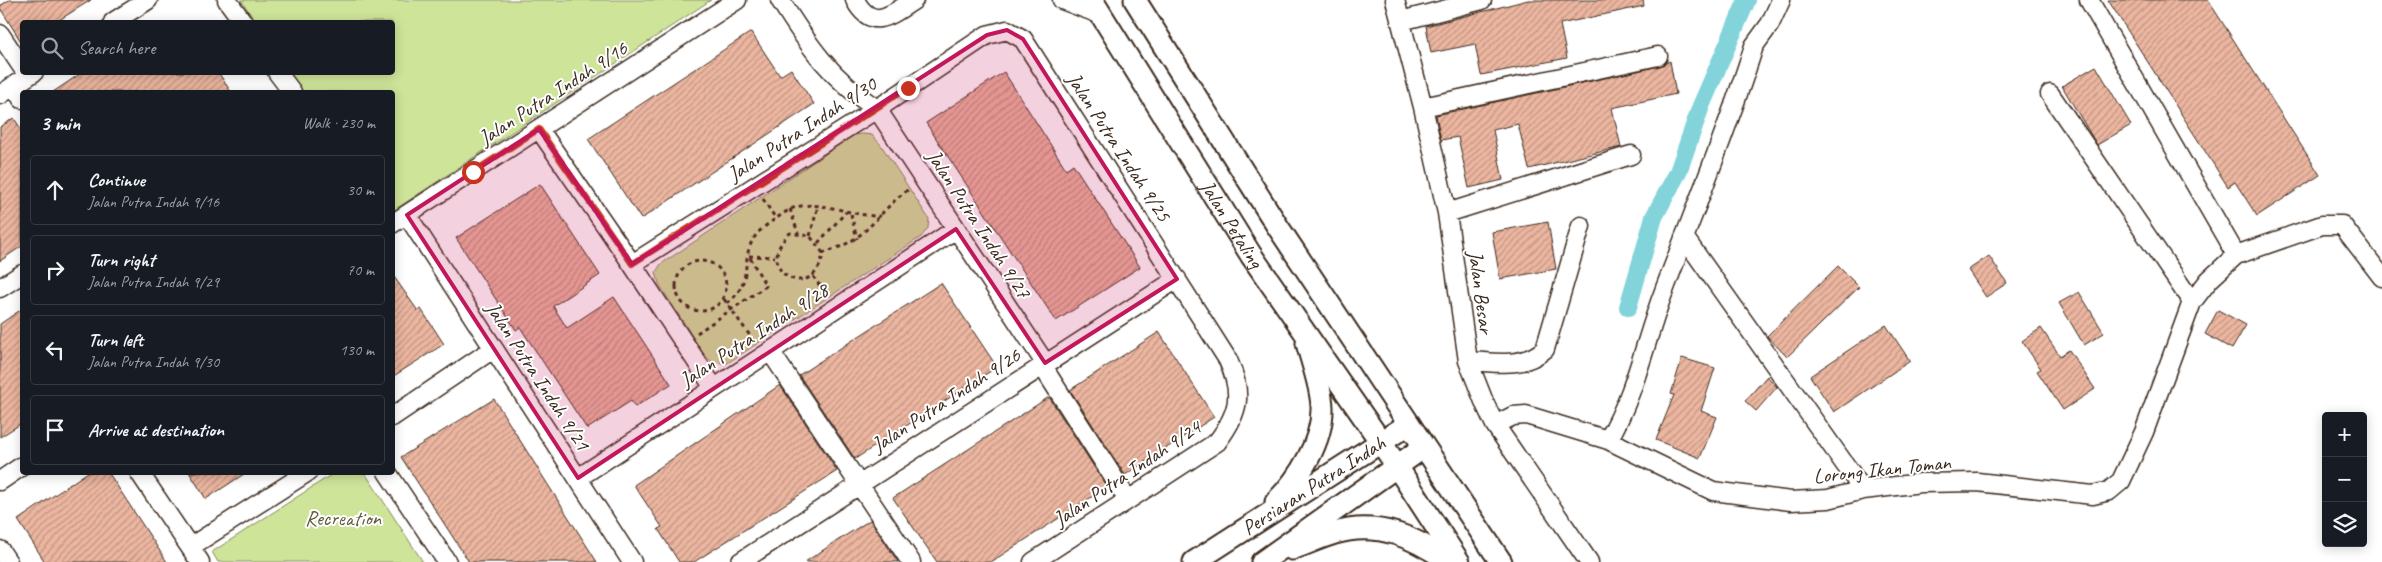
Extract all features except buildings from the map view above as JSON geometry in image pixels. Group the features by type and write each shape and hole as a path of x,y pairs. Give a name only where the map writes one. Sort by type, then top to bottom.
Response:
{"main road":[{"name":"Jalan Petaling","path":"1135,0 1278,227 1501,562"},
{"name":"Jalan Petaling","path":"1097,8 1246,247 1381,442 1459,562"},
{"path":"1252,524 1278,500 1297,476 1307,460 1317,435 1322,408 1320,392 1304,329"},
{"name":"Persiaran Putra Indah","path":"1194,562 1408,424"},
{"name":"Persiaran Putra Indah","path":"1267,558 1424,447"},
{"path":"1267,558 1335,533 1356,529 1375,529 1414,540 1450,562"}],"street":[{"path":"116,20 148,0"},
{"path":"227,0 242,20"},
{"name":"Jalan Putra Indah 9/16","path":"400,219 738,0"},
{"path":"780,0 806,43 830,72 852,93 877,109"},
{"path":"855,0 861,11 874,19 887,18 914,0"},
{"path":"1062,0 1097,8"},
{"name":"Jalan Besar","path":"1395,0 1424,107 1447,213 1468,361 1495,425 1590,562"},
{"path":"1402,21 1482,0"},
{"path":"1608,440 1618,422 1640,367 1658,307 1754,46 1770,24 1781,0"},
{"path":"2088,0 2236,255 2322,225 2342,225 2382,277"},
{"name":"Jalan Putra Indah 9/30","path":"632,264 877,109 987,35 1007,30 1023,40"},
{"path":"0,34 20,61"},
{"name":"Jalan Putra Indah 9/25","path":"1023,40 1178,279"},
{"path":"1424,107 1658,56"},
{"path":"12,93 26,75"},
{"path":"279,75 290,90"},
{"path":"2050,94 2192,302"},
{"name":"Jalan Putra Indah 9/27","path":"877,109 1045,363 1048,375 1128,500"},
{"path":"539,129 714,388"},
{"path":"1447,213 1631,155"},
{"name":"Jalan Putra Indah 9/21","path":"400,219 493,349 632,562"},
{"path":"1468,361 1520,363 1534,358 1545,349 1581,226"},
{"name":"Jalan Putra Indah 9/28","path":"578,478 714,388 763,348 956,230"},
{"path":"1684,237 1863,490"},
{"name":"Lorong Ikan Toman","path":"1495,425 1513,416 1526,416 1608,440 1713,491 1791,501 1828,499 1863,490 1921,483 1977,482 2093,495 2109,491 2121,481 2130,465 2192,302 2209,280 2236,255"},
{"path":"0,288 20,275"},
{"name":"Jalan Putra Indah 9/26","path":"740,562 1045,363 1178,279"},
{"name":"Jalan Putra Indah 9/24","path":"1033,562 1217,442 1232,417 1238,391 1236,379 1228,360 1178,279"},
{"path":"763,348 911,562"},
{"path":"395,416 493,349"},
{"path":"0,481 20,467"},
{"path":"142,475 200,562"},
{"path":"190,547 303,475"},
{"path":"389,475 447,562"},
{"path":"0,550 8,562"}],"path":[{"path":"823,253 842,247 857,239 909,188"},
{"path":"761,197 776,219"},
{"path":"727,303 740,291 754,237 790,209 801,206 818,206 851,214 881,216"},
{"path":"810,236 818,206"},
{"path":"790,209 798,233"},
{"path":"818,244 846,212"},
{"path":"851,214 857,239"},
{"path":"790,233 798,233 810,236 823,253 822,263 813,276 804,281 786,277 780,271 775,257 777,248 784,239 790,233"},
{"path":"748,256 775,257"},
{"path":"692,336 732,311 766,286 748,256"},
{"path":"724,298 709,309 699,312 690,310 683,305 676,289 683,268 700,260 717,265 727,280 724,298 732,311 763,348"},
{"path":"813,276 829,298"}],"highlighted area":[{"path":"1007,30 1023,39 1177,279 1045,363 956,229 578,478 407,215 539,129 632,264 987,35"}],"green space":[{"path":"241,0 711,0 395,210 395,90 300,90 289,75 395,75 395,20 255,20"},
{"path":"854,135 872,135 881,145 929,219 928,228 921,237 726,364 711,361 705,356 659,284 656,272 661,264"},
{"name":"Recreation","path":"331,475 366,475 423,562 218,562 212,552"}],"waterway":[{"path":"1628,307 1654,217 1678,172 1701,106 1747,0"}],"route":[{"path":"473,172 539,129 632,264 908,88"}]}
